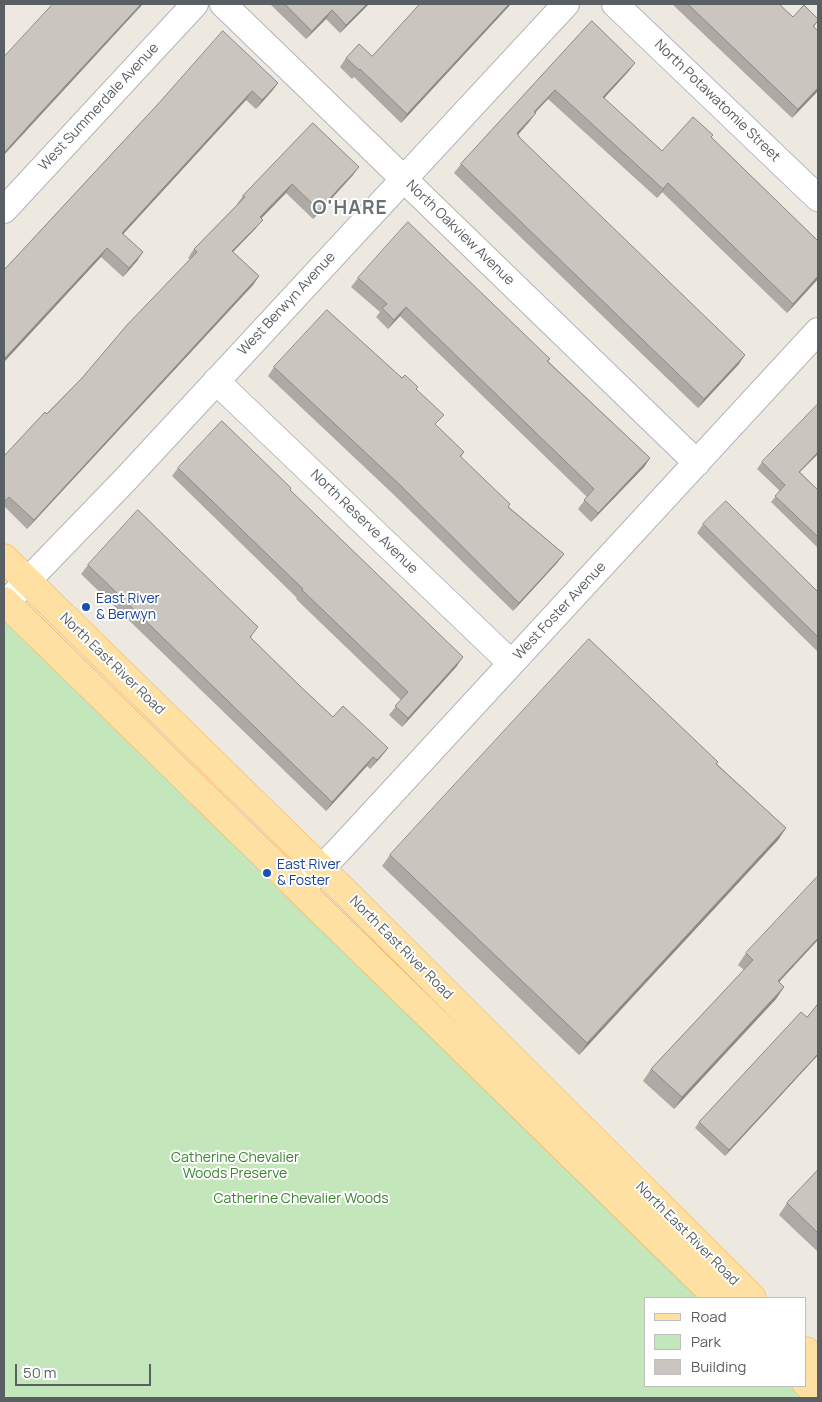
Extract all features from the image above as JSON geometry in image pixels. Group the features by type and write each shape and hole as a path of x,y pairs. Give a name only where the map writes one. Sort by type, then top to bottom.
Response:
{"main road":[{"name":"North East River Road","path":"4,558 321,868 751,1297"},
{"name":"North East River Road","path":"5,602 717,1297"},
{"path":"807,1352 818,1363"},
{"path":"807,1384 818,1395"}],"street":[{"name":"West Summerdale Avenue","path":"4,210 195,4"},
{"name":"North Oakview Avenue","path":"223,4 697,463"},
{"name":"West Berwyn Avenue","path":"5,602 216,382 566,4"},
{"name":"North Potawatomie Street","path":"615,4 818,198"},
{"name":"West Foster Avenue","path":"300,890 818,331"},
{"name":"North Reserve Avenue","path":"216,382 511,663"}],"green space":[{"name":"Catherine Chevalier Woods","path":"4,615 700,1297 644,1297 644,1387 791,1387 802,1398 4,1398"}],"building":[{"path":"53,4 141,4 4,153 4,57"},
{"path":"285,4 367,4 346,25 332,10 312,31"},
{"path":"420,4 509,4 407,114 346,58 359,44 372,56"},
{"path":"688,4 779,4 793,17 804,5 818,19 813,26 818,31 818,88 798,109"},
{"path":"592,21 635,63 603,97 662,151 693,117 713,135 711,137 818,241 818,276 793,304 668,183 663,189 555,90 517,133 745,355 704,399 461,164"},
{"path":"223,31 278,83 262,100 252,91 122,233 143,252 129,268 107,248 4,359 4,270"},
{"path":"313,123 359,167 319,210 292,184 260,217 263,220 232,251 259,276 34,520 9,497 4,502 4,456 45,412 47,414 82,378 127,325 197,252 194,249"},
{"path":"408,222 550,359 547,361 650,458 598,513 584,500 594,489 406,307 394,320 382,308 387,304 358,278"},
{"path":"327,310 402,378 405,375 418,387 416,389 444,415 435,424 464,452 460,456 510,504 508,507 564,554 519,603 400,485 274,367"},
{"path":"818,404 818,452 799,472 818,490 818,537 775,496 785,485 762,462"},
{"path":"222,421 291,488 290,490 463,657 408,718 395,706 408,692 178,468"},
{"path":"726,501 818,592 818,637 703,524"},
{"path":"138,510 258,627 250,637 300,686 333,717 343,706 388,748 377,760 373,757 332,802 88,565"},
{"path":"589,639 718,762 716,764 786,828 587,1043 390,855"},
{"path":"818,876 818,938 778,981 784,987 682,1097 651,1069 753,960 746,953"},
{"path":"818,1004 818,1054 729,1150 699,1122 801,1012 807,1017"},
{"path":"818,1170 818,1233 787,1203"}],"place":[{"name":"East River & Berwyn","path":"86,607"},
{"name":"East River & Foster","path":"267,873"}],"district":[{"name":"O'HARE","path":"350,209"}],"park label":[{"name":"Catherine Chevalier Woods Preserve","path":"235,1166"}]}
